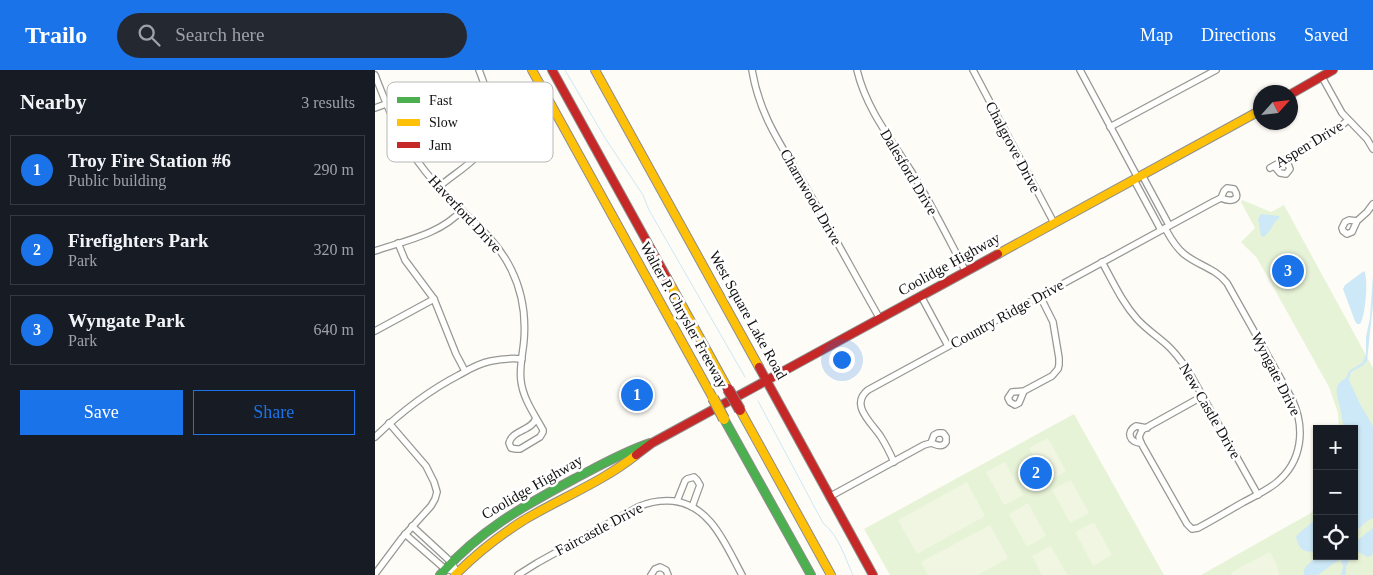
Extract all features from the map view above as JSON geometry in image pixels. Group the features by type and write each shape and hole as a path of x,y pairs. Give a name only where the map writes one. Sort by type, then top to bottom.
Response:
{"main road":[{"name":"Walter P. Chrysler Freeway","path":"532,70 539,82"},
{"name":"Walter P. Chrysler Freeway","path":"552,70 831,575"},
{"name":"West Square Lake Road","path":"595,70 873,575"},
{"path":"1298,90 1333,70"},
{"name":"Walter P. Chrysler Freeway","path":"553,108 811,575"},
{"name":"Coolidge Highway","path":"456,574 505,531 609,473 642,452 652,443 1253,114"},
{"name":"Coolidge Highway","path":"445,568 480,535 511,514 602,464 639,446 652,443"}],"street":[{"path":"479,70 484,82"},
{"name":"Charnwood Drive","path":"752,70 763,112 771,128 880,319"},
{"name":"Dalesford Drive","path":"857,70 861,86 875,116 918,183 966,272"},
{"name":"Chalgrove Drive","path":"973,70 1054,223"},
{"path":"1080,70 1138,178"},
{"path":"1110,127 1216,70"},
{"name":"Haverford Drive","path":"375,75 386,104"},
{"path":"1322,76 1348,120 1367,139 1373,149"},
{"path":"375,108 386,104"},
{"name":"Aspen Drive","path":"1286,159 1290,167 1288,173 1280,173 1272,167 1286,159 1333,133 1348,120"},
{"name":"Haverford Drive","path":"418,162 439,187 498,247 514,276 520,294 524,318 521,375 523,390 537,418 543,430 542,435 520,449 515,450 511,448 509,441 511,437 532,426 537,418"},
{"path":"439,187 470,162"},
{"name":"Wyngate Drive","path":"1138,178 1165,228"},
{"name":"Wyngate Drive","path":"1138,178 1165,228 1180,250 1214,271 1227,284 1292,399 1301,432 1295,460 1280,480 1198,528 1192,528 1187,524 1141,443"},
{"name":"Country Ridge Drive","path":"894,462 882,438 863,411 860,403 862,396 868,390 1221,198"},
{"path":"1357,221 1373,204"},
{"path":"375,251 441,227 462,210"},
{"path":"398,243 405,260 434,299 465,371"},
{"name":"New Castle Drive","path":"1102,262 1127,307 1147,329 1180,359 1203,396 1257,495"},
{"path":"921,296 948,346"},
{"path":"1024,392 1051,376 1058,369 1059,365 1053,322 1040,296"},
{"path":"375,331 434,299"},
{"path":"375,437 431,391 465,371 490,361 522,359"},
{"path":"1147,428 1136,426 1132,428 1130,436 1132,440 1136,443 1141,443 1139,439 1140,434 1147,428 1203,396"},
{"path":"375,574 405,534 434,502 436,496 436,486 429,471 389,424"},
{"path":"829,497 931,443"},
{"path":"677,502 683,483 687,479 694,478 700,485 693,507"},
{"name":"Faircastle Drive","path":"518,575 537,562 644,504 663,500 693,507 707,517 715,527 742,575"},
{"path":"412,526 445,568"},
{"path":"405,534 445,568 456,574"},
{"path":"651,575 655,568 660,566 666,570 668,575"}],"green space":[{"path":"1242,200 1271,212 1284,205 1373,368 1373,575 1201,575 1313,510 1313,560 1358,560 1358,425 1339,425 1338,413 1329,387 1257,258 1241,242 1255,228 1241,202"},
{"path":"1074,414 1164,575 890,575 864,529"},
{"path":"1048,438 1066,471 1047,482 1029,448"},
{"path":"1005,462 1023,495 1004,505 986,472"},
{"path":"1071,480 1089,513 1070,523 1052,490"},
{"path":"967,482 985,516 917,554 898,520"},
{"path":"1028,503 1046,536 1027,547 1009,514"},
{"path":"1094,522 1112,555 1093,566 1075,532"},
{"path":"990,525 1008,558 978,575 928,575 921,562"},
{"path":"1051,546 1067,575 1042,575 1032,556"},
{"path":"1270,552 1279,575 1231,575 1232,572"}],"water":[{"path":"1261,214 1279,216 1268,233 1263,237 1261,236 1258,219"},
{"path":"1364,271 1366,282 1365,306 1362,320 1360,324 1357,324 1343,289 1345,285"},
{"path":"1373,275 1373,304 1367,361 1351,372 1349,380 1373,426 1373,518 1358,529 1358,425 1343,425 1337,398 1337,389 1349,371 1362,363 1366,355 1366,337 1370,318"},
{"path":"1313,521 1313,551 1309,552 1302,549 1298,544 1296,536"},
{"path":"1373,528 1373,553 1371,556 1368,557 1358,552 1358,540"},
{"path":"1314,560 1339,560 1318,575 1304,575 1306,566"},
{"path":"1341,560 1349,560 1346,567 1346,575 1341,575 1343,567"}],"waterway":[{"path":"565,70 605,138 643,195 649,210 745,377"},
{"path":"758,401 823,523 837,540 853,575"}],"traffic: fast":[{"path":"724,419 811,575"},
{"path":"440,575 470,545 519,510 602,464 650,443"}],"traffic: slow":[{"path":"532,70 539,82"},
{"path":"595,70 759,367"},
{"path":"553,108 713,398"},
{"path":"998,254 1253,114"},
{"path":"667,278 728,389"},
{"path":"713,398 724,419"},
{"path":"740,410 831,575"},
{"path":"455,575 514,526 623,465 636,455"}],"traffic: jam":[{"path":"552,70 667,278"},
{"path":"1298,90 1333,70"},
{"path":"636,455 652,443 998,254"},
{"path":"759,367 873,575"},
{"path":"728,389 740,410"}],"place":[{"name":"Wyngate Park","path":"1288,271"},
{"name":"Troy Fire Station #6","path":"637,395"},
{"name":"Firefighters Park","path":"1036,473"}]}
